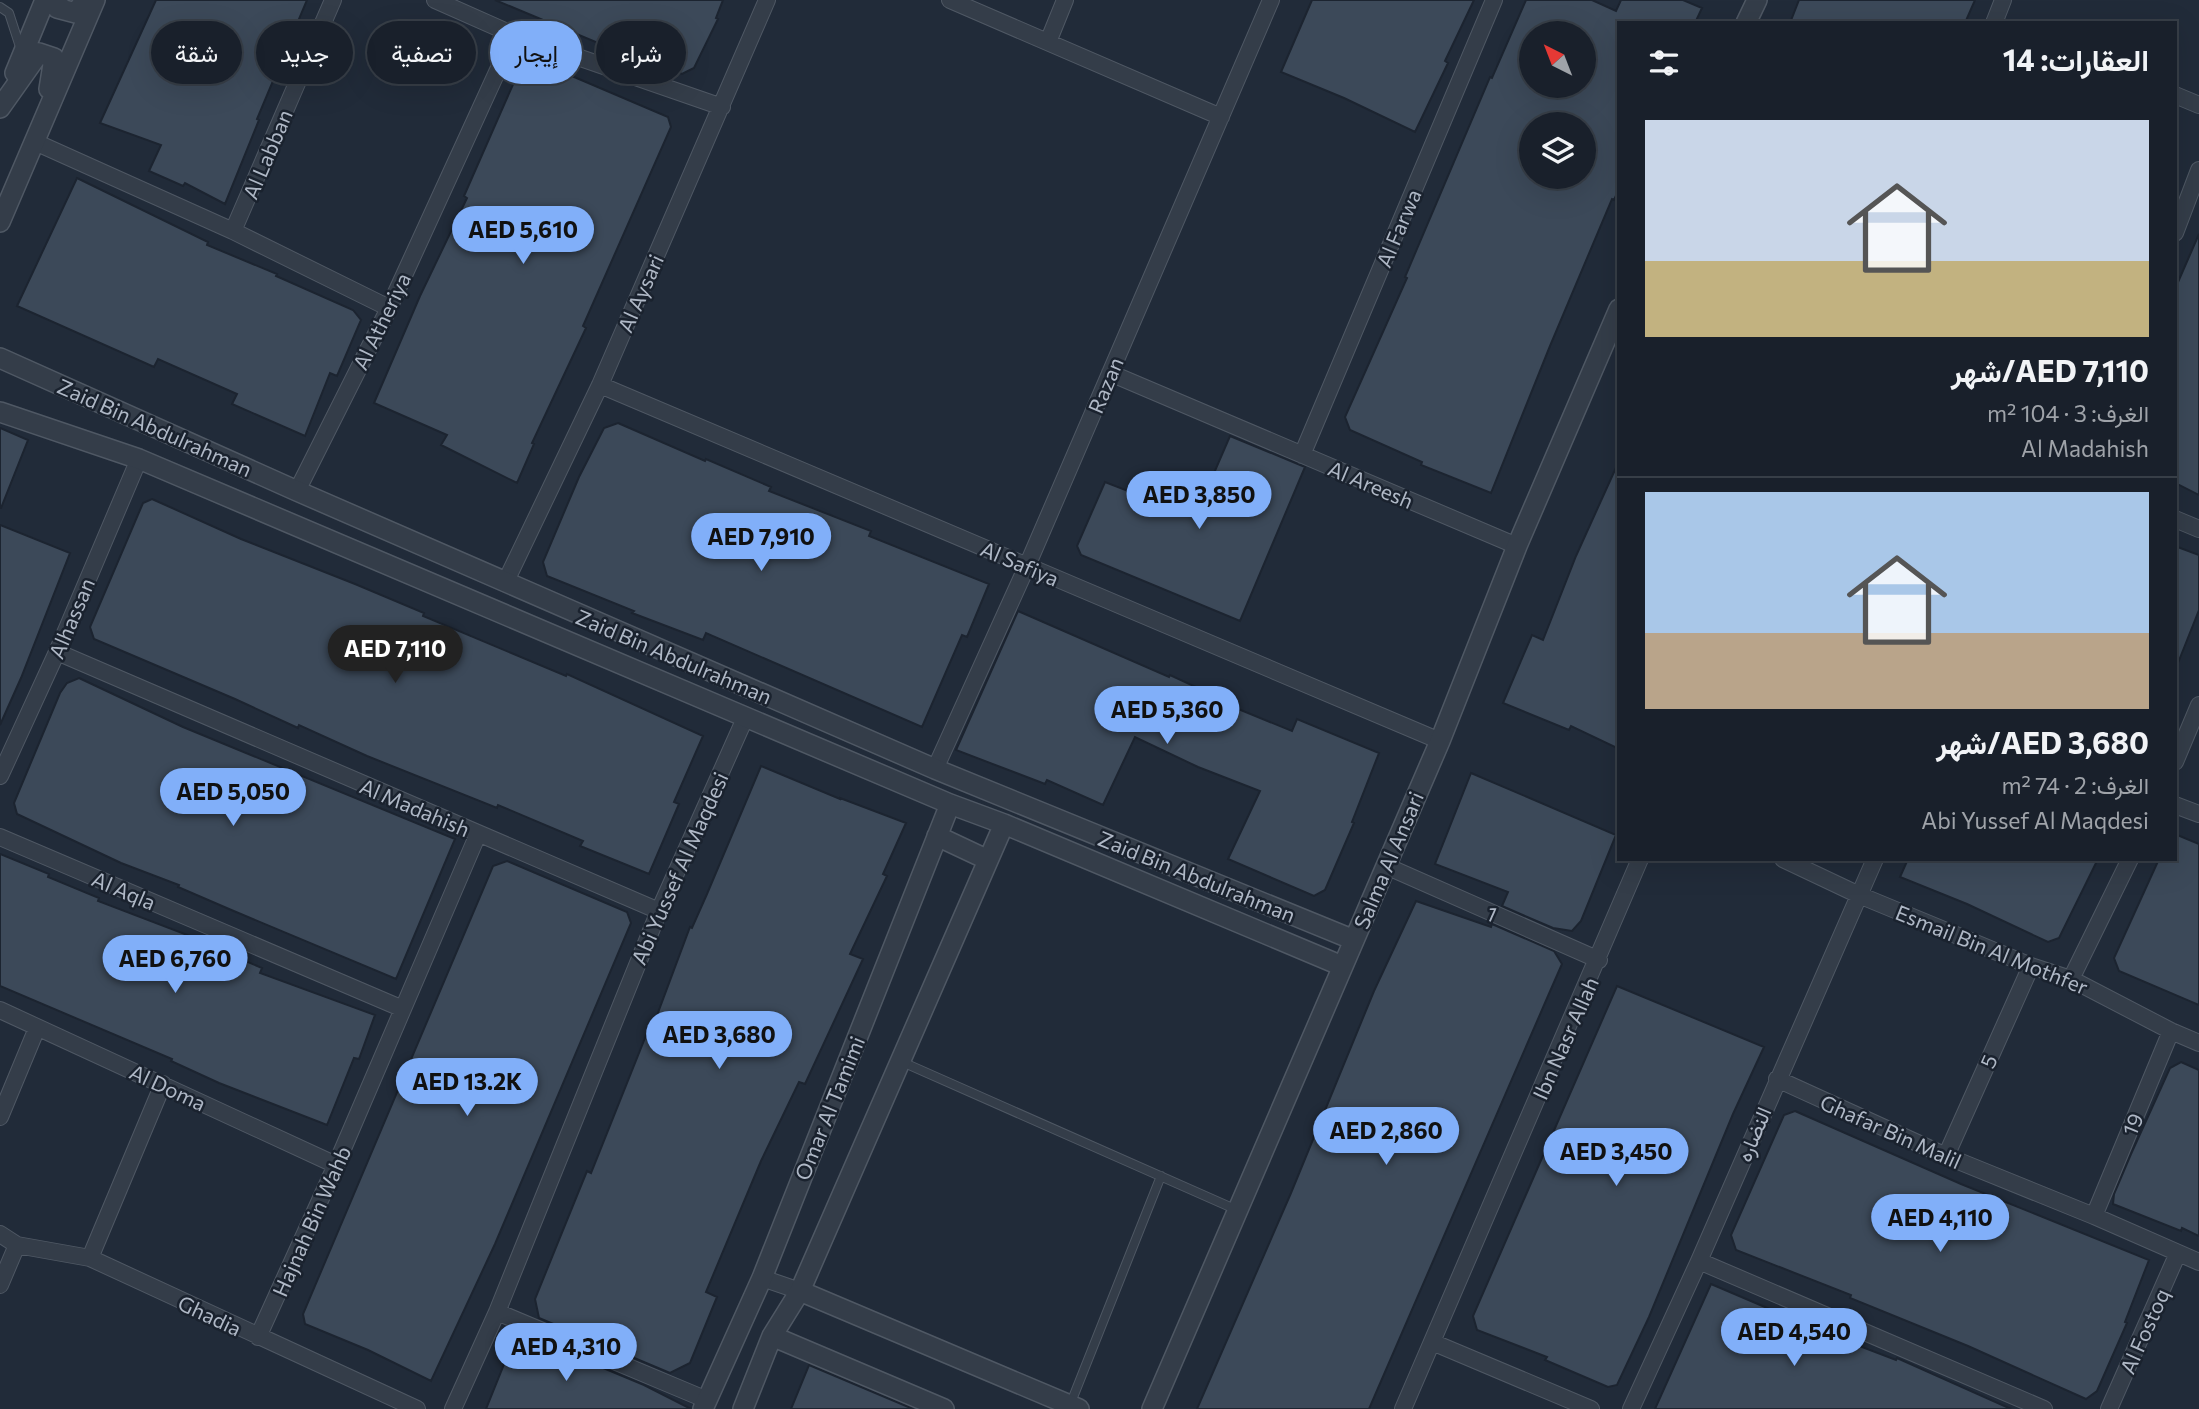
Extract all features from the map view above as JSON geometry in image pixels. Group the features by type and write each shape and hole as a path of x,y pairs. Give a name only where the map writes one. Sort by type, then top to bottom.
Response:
{"street":[{"path":"0,107 45,0"},
{"path":"58,0 57,8 76,13 85,0"},
{"path":"0,222 95,0"},
{"name":"Al Labban","path":"233,230 333,0"},
{"path":"435,0 490,24"},
{"name":"Al Aysari","path":"505,583 600,385 767,0"},
{"path":"950,0 1221,117"},
{"path":"1048,42 1065,0"},
{"name":"Razan","path":"934,769 1027,566 1271,0"},
{"name":"Al Farwa","path":"1302,455 1494,0"},
{"path":"1747,21 1757,0"},
{"path":"1996,21 2003,0"},
{"path":"0,107 39,53 54,58 44,121"},
{"path":"582,59 722,107"},
{"name":"Al Atheriya","path":"297,491 389,308 492,84"},
{"path":"2177,96 2199,105"},
{"path":"35,142 233,230 389,308"},
{"path":"2177,228 2199,170"},
{"name":"Salma Al Ansari","path":"1152,1409 1440,741 1517,546 1617,314"},
{"name":"Zaid Bin Abdulrahman","path":"0,358 505,583 934,769 1354,940"},
{"name":"Al Areesh","path":"1110,373 1517,546"},
{"name":"Al Safiya","path":"600,385 1440,741"},
{"name":"Zaid Bin Abdulrahman","path":"0,412 139,459 950,804 1004,824 1342,966"},
{"name":"Alhassan","path":"0,776 57,652 139,459"},
{"path":"2177,520 2199,529"},
{"name":"Al Madahish","path":"57,652 659,911"},
{"path":"2177,757 2199,705"},
{"name":"Abi Yussef Al Maqdesi","path":"453,1409 497,1312 659,911 746,716"},
{"name":"Omar Al Tamimi","path":"705,1405 761,1278 950,804"},
{"path":"2177,806 2199,814"},
{"path":"743,1409 772,1336 800,1291 1004,824"},
{"name":"Hajnah Bin Wahb","path":"258,1337 336,1165 478,834"},
{"path":"937,836 988,860"},
{"name":"Al Aqla","path":"0,837 403,1009"},
{"name":"Ibn Nasr Allah","path":"1403,1409 1599,960 1639,861"},
{"name":"Esmail Bin Al Mothfer","path":"1787,861 1859,895 2031,966 2071,979 2199,1043"},
{"name":"النضاره","path":"1631,1409 1699,1261 1874,861"},
{"path":"2071,979 2129,861"},
{"name":"1","path":"1386,866 1599,960"},
{"name":"5","path":"1946,1156 2031,966"},
{"name":"Al Doma","path":"0,1010 336,1165"},
{"path":"0,1117 37,1028"},
{"name":"19","path":"2094,1216 2171,1031"},
{"name":"Ghafar Bin Malil","path":"1777,1079 1946,1156 2199,1262"},
{"path":"90,1258 163,1084"},
{"name":"Ghadia","path":"0,1234 18,1245 90,1258 418,1409"},
{"path":"0,1285 18,1245"},
{"name":"Al Fostoq","path":"2109,1409 2178,1253"},
{"path":"1699,1261 2044,1409"},
{"path":"761,1278 800,1291 1074,1407"},
{"path":"497,1312 705,1405"},
{"path":"772,1336 944,1409"},
{"path":"1432,1342 1591,1409"}],"lane":[{"path":"0,7 9,13 23,54"},
{"path":"901,1061 1237,1210"},
{"path":"1074,1407 1161,1176"}],"building":[{"path":"156,0 307,0 298,21 256,21 256,84 272,84 225,204 185,183 183,186 149,171 161,145 100,123"},
{"path":"495,0 723,0 716,18 718,19 694,68 686,72 686,21 596,21 596,42 582,36 582,21 545,21"},
{"path":"1312,0 1474,0 1415,132 1281,72"},
{"path":"1526,0 1592,0 1616,11 1621,0 1683,0 1702,8 1696,21 1617,21 1617,193 1614,200 1612,199 1550,346 1491,493 1421,465 1422,462 1350,430 1345,417 1407,278 1405,277 1490,77 1492,78"},
{"path":"1799,0 1975,0 1966,21 1791,21"},
{"path":"582,80 668,117 671,127 583,326 586,328 532,443 534,444 517,483 441,445 447,435 374,403 420,296 467,198 464,196 513,84 582,84"},
{"path":"77,178 208,242 207,245 353,310 361,320 337,376 330,373 305,436 232,404 237,394 158,359 154,367 17,306"},
{"path":"2199,234 2199,495 2177,484 2177,284"},
{"path":"618,423 771,487 769,491 871,531 869,536 989,584 967,637 962,635 922,727 706,633 703,640 547,576 543,562 579,477 604,428"},
{"path":"0,428 28,440 1,508 0,508"},
{"path":"1230,436 1305,467 1240,621 1081,555 1077,546 1105,482 1195,517"},
{"path":"1617,465 1617,748 1571,726 1569,730 1503,703 1532,635 1543,640 1576,556"},
{"path":"152,499 241,539 424,613 423,616 566,676 567,674 703,736 674,802 679,804 649,874 580,846 583,841 498,805 497,808 367,756 299,725 298,728 94,639 90,627 143,503"},
{"path":"0,525 70,553 0,725"},
{"path":"2177,547 2199,555 2199,610 2177,665"},
{"path":"1018,611 1169,677 1170,675 1222,699 1221,702 1292,731 1297,719 1379,753 1352,822 1354,823 1325,890 1314,896 1228,859 1260,791 1198,767 1135,737 1103,805 1047,780 1045,784 956,750"},
{"path":"79,678 183,727 455,839 396,979 178,887 179,885 121,863 17,814 14,803 60,693 67,683"},
{"path":"761,766 906,823 883,874 887,876 850,954 863,959 805,1084 799,1082 761,1161 706,1292 717,1297 690,1363 670,1373 539,1318 535,1299 587,1171 591,1173 647,1033 650,1034 690,927 692,928 707,894"},
{"path":"1471,773 1616,835 1581,921 1572,931 1553,928 1502,906 1508,892 1435,864"},
{"path":"2177,835 2199,844 2199,1005 2119,971 2114,958 2158,861 2177,861"},
{"path":"0,854 49,874 48,877 99,898 98,901 211,944 210,946 262,968 260,973 375,1015 359,1059 354,1058 327,1125 219,1083 171,1061 172,1059 0,986"},
{"path":"507,861 627,912 631,923 495,1244 431,1381 368,1350 305,1324 303,1314 493,866"},
{"path":"1907,861 2097,861 2059,938 2048,942 1967,904 1900,877"},
{"path":"1416,901 1491,927 1492,924 1554,951 1562,964 1369,1409 1197,1409 1291,1193 1374,991"},
{"path":"1617,986 1764,1047 1733,1114 1649,1317 1617,1385 1608,1387 1545,1360 1547,1357 1477,1330 1473,1316"},
{"path":"2181,1062 2199,1070 2199,1236 2113,1204 2114,1194 2170,1068"},
{"path":"1795,1111 1961,1184 2149,1260 2125,1322 2127,1323 2097,1391 2086,1399 1968,1346 1850,1298 1851,1295 1736,1250 1731,1235 1784,1115"},
{"path":"1711,1284 1779,1313 1778,1315 1896,1360 1897,1358 2011,1409 1655,1409"},
{"path":"517,1332 644,1385 691,1409 486,1409"},
{"path":"809,1365 913,1409 791,1409"}]}
